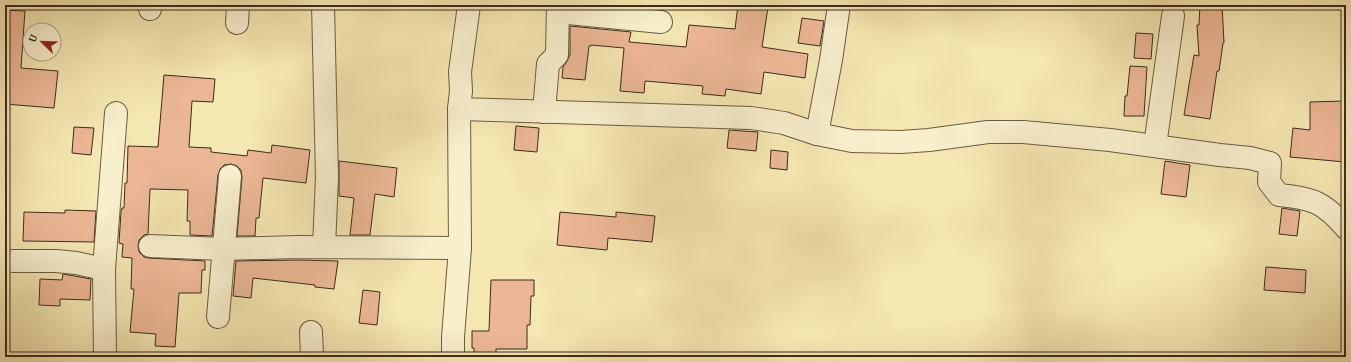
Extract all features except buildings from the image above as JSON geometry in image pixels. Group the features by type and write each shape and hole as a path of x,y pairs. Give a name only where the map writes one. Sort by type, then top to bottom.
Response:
{"street":[{"path":"323,5 327,177 324,247"},
{"path":"453,357 453,337 460,248 460,91 469,5"},
{"path":"817,134 831,60 839,5"},
{"path":"544,112 548,64 557,55 558,9 661,22"},
{"path":"1154,146 1172,16"},
{"path":"460,91 544,112 751,118 784,123 817,134 852,141 902,142 988,132 1023,132 1110,140 1250,158 1270,164 1269,182 1279,195 1296,197 1319,203 1334,214 1346,228"},
{"path":"104,357 104,269 116,113"},
{"path":"218,317 230,176"},
{"path":"150,246 223,249 324,247 460,248"},
{"path":"13,261 56,261 76,263 104,269"},
{"path":"311,332 312,357"}]}
